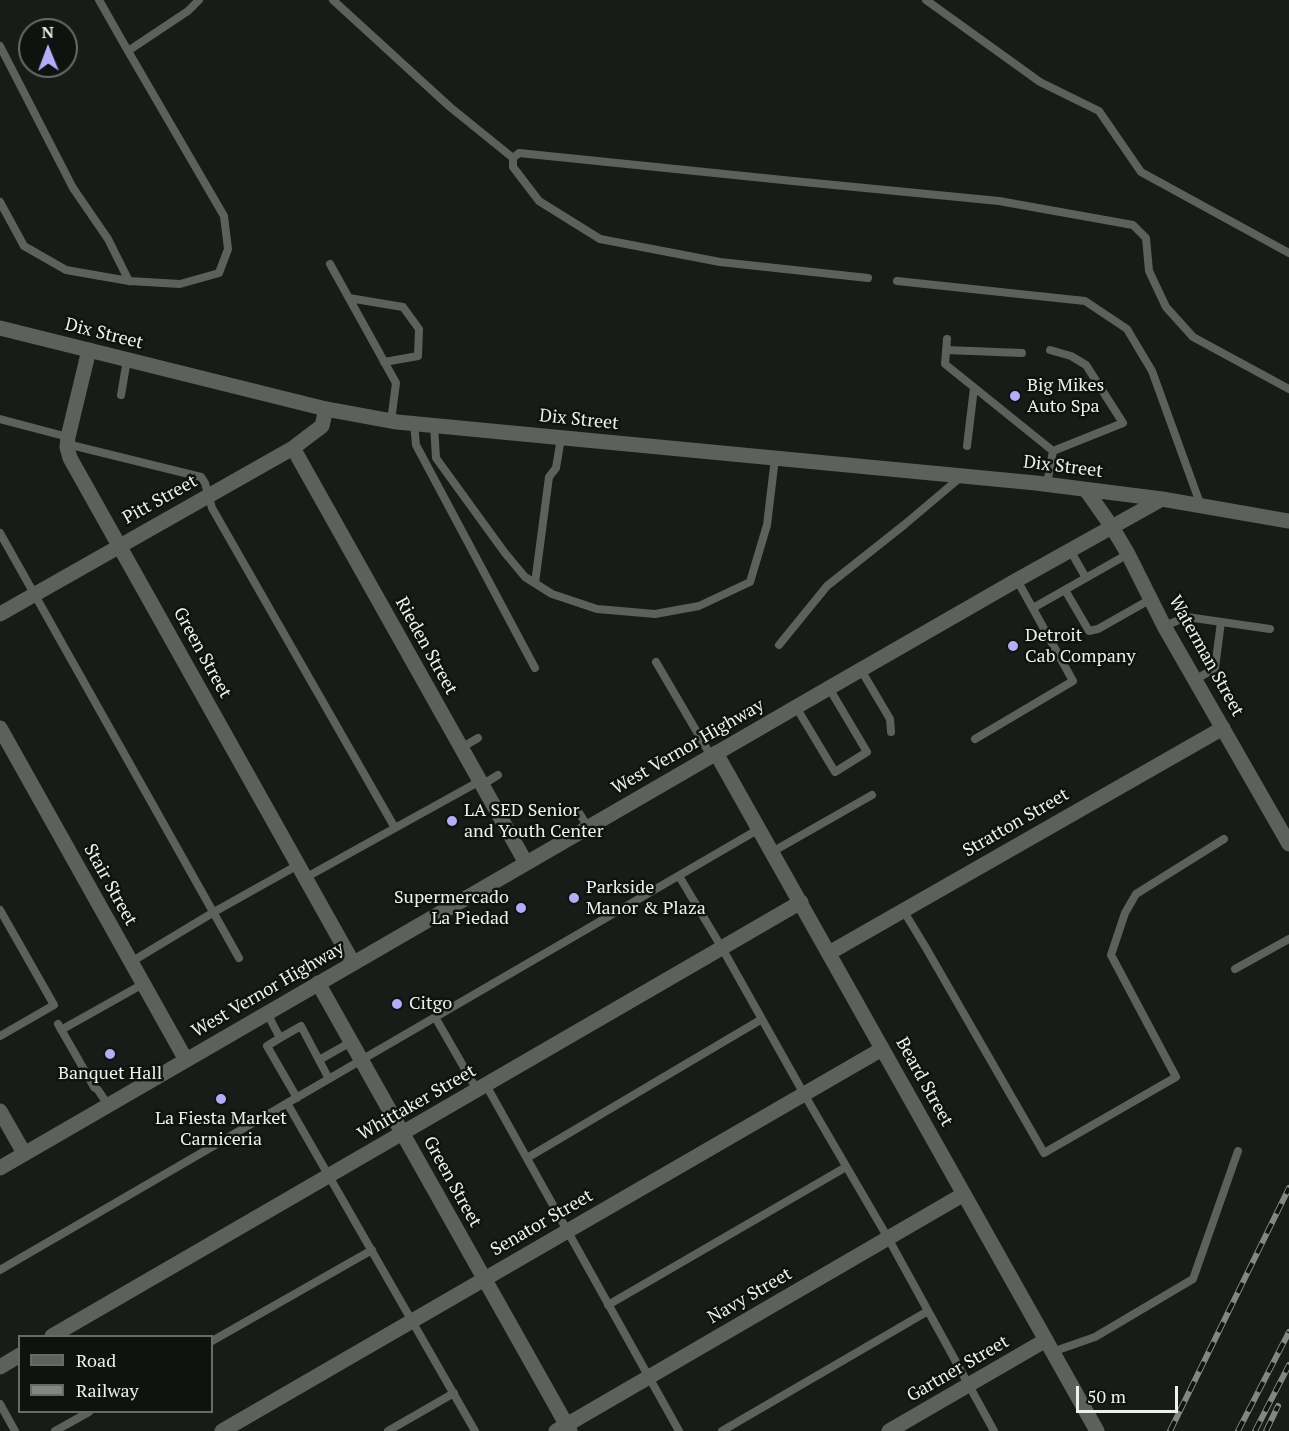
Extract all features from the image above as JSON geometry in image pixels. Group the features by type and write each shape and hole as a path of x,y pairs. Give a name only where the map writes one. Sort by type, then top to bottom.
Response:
{"street":[{"name":"Dix Street","path":"0,328 326,409 391,421 1047,484 1162,499"},
{"path":"68,441 89,350"},
{"name":"Pitt Street","path":"0,614 293,448 322,426 326,409"},
{"name":"Green Street","path":"68,441 70,458 353,963"},
{"name":"Rieden Street","path":"293,448 525,863"},
{"name":"Waterman Street","path":"1086,489 1112,526 1164,627 1289,844"},
{"path":"1162,499 1289,520"},
{"name":"West Vernor Highway","path":"0,1168 525,863 1162,499"},
{"name":"Stair Street","path":"0,728 186,1060"},
{"name":"Stratton Street","path":"829,953 1223,728"},
{"name":"Beard Street","path":"714,755 801,903 1097,1431"},
{"name":"Whittaker Street","path":"54,1335 801,903"},
{"name":"Green Street","path":"318,983 484,1279 564,1429"},
{"name":"Senator Street","path":"222,1431 882,1049"},
{"path":"0,1111 24,1153"},
{"name":"Navy Street","path":"564,1429 648,1377 964,1194"},
{"name":"Gartner Street","path":"889,1431 969,1385 1049,1346"},
{"path":"0,1367 18,1356"}],"lane":[{"path":"0,202 24,246 66,270 129,281 180,284 219,273 228,249 224,216 99,0"},
{"path":"128,51 188,11 200,0"},
{"path":"333,0 450,107 513,158"},
{"path":"926,0 1040,82 1099,111 1141,172 1289,253"},
{"path":"0,46 73,188 108,239 129,281"},
{"path":"513,158 519,153 999,201 1133,225 1146,238 1149,271 1166,307 1193,337 1289,389"},
{"path":"513,158 513,167 539,201 600,239 720,262 867,278"},
{"path":"330,264 396,383 391,421"},
{"path":"897,281 1085,302 1127,329 1152,371 1201,506"},
{"path":"349,298 403,307 419,329 418,356 384,362"},
{"path":"947,339 945,364 1053,451"},
{"path":"946,350 1022,352"},
{"path":"1050,350 1071,356 1086,365 1123,423 1053,451"},
{"path":"122,395 127,360"},
{"path":"967,446 974,388"},
{"path":"0,419 68,441 201,477 212,508 395,828"},
{"path":"414,423 416,445 535,668"},
{"path":"434,425 436,458 525,578 552,594 597,609 626,613 655,614 699,606 750,582 767,525 775,458"},
{"path":"535,583 549,477 556,468 561,438"},
{"path":"1047,484 1053,451"},
{"path":"779,645 827,586 962,476"},
{"path":"0,533 239,958"},
{"path":"1070,550 1086,578"},
{"path":"1033,608 1128,554"},
{"path":"975,739 1074,681 1017,580"},
{"path":"1065,590 1089,631 1098,629 1151,598"},
{"path":"1164,627 1187,617 1270,629"},
{"path":"1195,680 1215,668 1221,622"},
{"path":"656,662 714,755"},
{"path":"861,670 890,719 891,732"},
{"path":"796,707 835,772 867,752 829,688"},
{"path":"461,748 478,738"},
{"path":"131,962 214,912 395,828 498,775"},
{"path":"772,852 872,795"},
{"path":"578,810 588,827"},
{"path":"0,1270 759,829"},
{"path":"903,910 1044,1153 1176,1077 1111,955 1125,913 1136,894 1224,839"},
{"path":"679,876 888,1238 994,1431"},
{"path":"0,910 54,1005 0,1036"},
{"path":"1235,969 1289,939"},
{"path":"108,1105 94,1087 60,1027 143,984"},
{"path":"267,1013 280,1038"},
{"path":"435,1017 527,1158 679,1431"},
{"path":"527,1158 762,1019"},
{"path":"297,1098 267,1046 280,1038 301,1026 329,1079"},
{"path":"319,1060 351,1042"},
{"path":"287,1103 476,1431"},
{"path":"1049,1346 1095,1337 1192,1279 1238,1151"},
{"path":"608,1305 846,1167"},
{"path":"213,1340 372,1250"},
{"path":"722,1431 928,1311"},
{"path":"388,1431 454,1393"},
{"path":"0,1404 15,1431"},
{"path":"55,1431 87,1413"}],"railway":[{"path":"1170,1431 1289,1188"},
{"path":"1238,1431 1289,1332"},
{"path":"1255,1431 1289,1365"},
{"path":"1266,1431 1278,1406"}],"place":[{"name":"Big Mikes Auto Spa","path":"1015,396"},
{"name":"Detroit Cab Company","path":"1013,646"},
{"name":"LA SED Senior and Youth Center","path":"452,821"},
{"name":"Parkside Manor & Plaza","path":"574,898"},
{"name":"Supermercado La Piedad","path":"521,908"},
{"name":"Citgo","path":"397,1004"},
{"name":"Banquet Hall","path":"110,1054"},
{"name":"La Fiesta Market Carniceria","path":"221,1099"}]}
